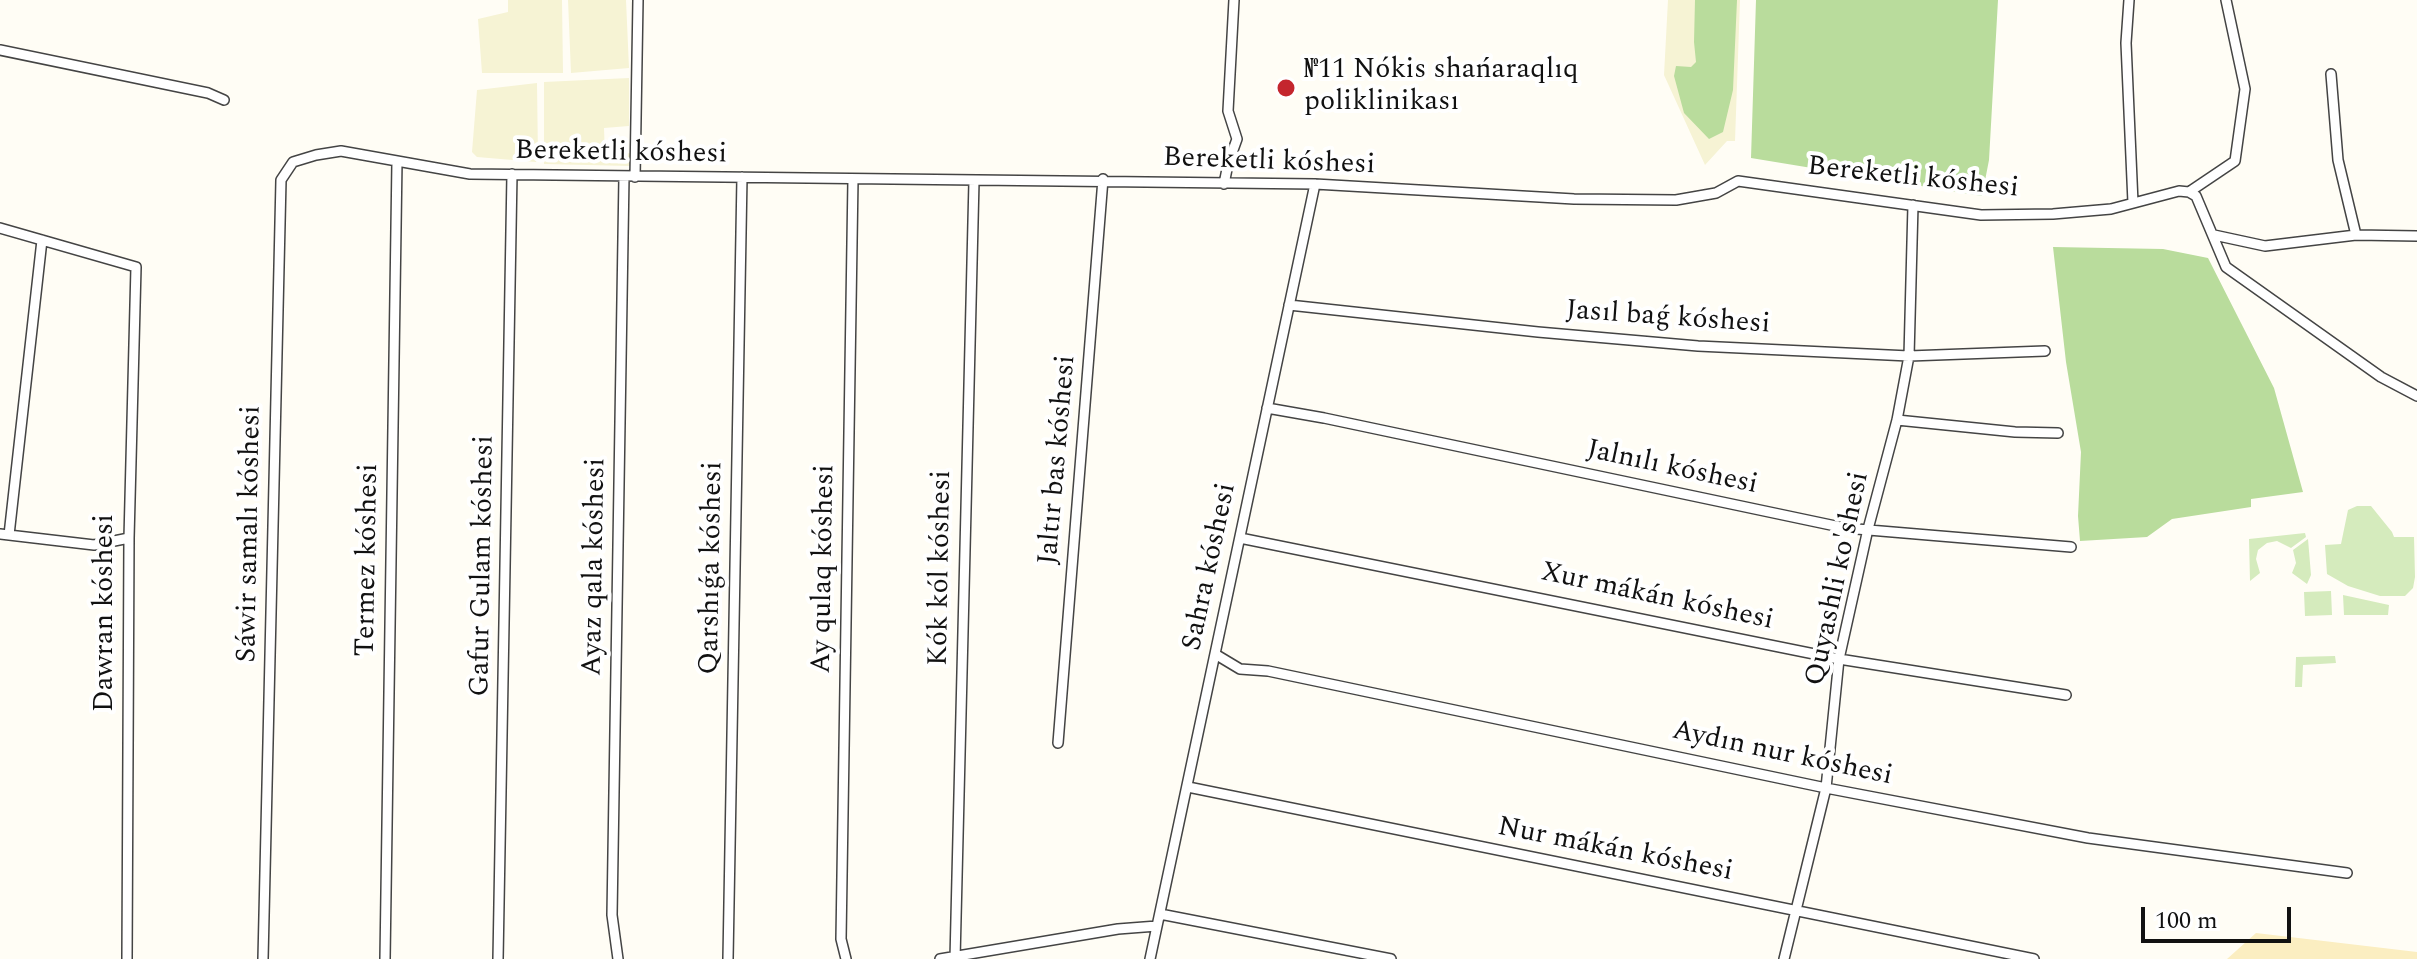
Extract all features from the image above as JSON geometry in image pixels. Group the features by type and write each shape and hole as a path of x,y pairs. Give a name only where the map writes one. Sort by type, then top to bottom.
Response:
{"street":[{"path":"635,177 638,0"},
{"path":"1224,184 1237,139 1228,111 1234,0"},
{"path":"2129,0 2126,43 2133,203"},
{"path":"2226,0 2245,89 2235,161 2189,192 2196,196 2226,267 2381,377 2417,396"},
{"path":"0,50 208,93 224,100"},
{"path":"2331,74 2338,160 2356,235"},
{"name":"Bereketli kóshesi","path":"341,151 470,174 974,181 1103,179 1315,184 1574,199 1676,200 1716,193 1738,181 1981,215 2111,209 2179,191 2189,192"},
{"name":"Sáwir samalı kóshesi","path":"263,959 281,180 293,162 341,151"},
{"name":"Termez kóshesi","path":"385,959 397,161"},
{"name":"Gafur Gulam kóshesi","path":"498,959 512,174"},
{"name":"Ayaz qala kóshesi","path":"618,959 612,915 624,176"},
{"name":"Qarshıǵa kóshesi","path":"728,959 742,177"},
{"name":"Ay qulaq kóshesi","path":"846,959 841,939 853,179"},
{"name":"Jaltır bas kóshesi","path":"1058,743 1103,179"},
{"name":"Kók kól kóshesi","path":"955,958 974,181"},
{"name":"Sahra kóshesi","path":"1150,959 1315,184"},
{"name":"Quyashli ko'shesi","path":"1784,959 1826,788 1839,659 1868,529 1897,420 1909,356 1913,205"},
{"path":"0,228 42,240 4,535 94,545 129,538"},
{"path":"2214,235 2265,246 2356,235 2417,236"},
{"name":"Dawran kóshesi","path":"42,240 136,267 129,538 127,959"},
{"name":"Jasıl baǵ kóshesi","path":"1289,305 1698,346 1909,356 2045,351"},
{"name":"Jalnılı kóshesi","path":"1267,408 1845,528 2071,547"},
{"path":"1897,420 2015,432 2058,433"},
{"name":"Xur mákán kóshesi","path":"1240,538 1839,659 2066,695"},
{"name":"Aydın nur kóshesi","path":"1215,654 1240,669 1268,671 1826,788 2088,838 2347,873"},
{"name":"Nur mákán kóshesi","path":"1188,787 2034,959"},
{"path":"1160,914 1391,959"},
{"path":"940,959 1118,929 1157,926"}],"shaded area":[{"path":"508,0 562,0 563,73 482,73 478,19 508,12"},
{"path":"568,0 626,0 629,68 571,73"},
{"path":"1668,0 1740,0 1735,141 1727,141 1705,165 1664,75"},
{"path":"629,78 629,126 604,128 605,156 631,153 630,166 544,164 544,82"},
{"path":"537,83 536,162 477,157 472,152 477,90"}],"green space":[{"path":"1695,0 1737,0 1733,90 1723,132 1709,139 1684,113 1674,76 1676,66 1691,67 1696,62"},
{"path":"1756,0 1998,0 1989,160 1982,196 1751,158"},
{"path":"2053,247 2163,249 2208,258 2274,388 2303,492 2251,499 2251,507 2172,519 2147,537 2080,541 2081,452 2066,362"},
{"path":"2371,506 2394,537 2414,537 2415,577 2413,588 2405,596 2380,596 2348,586 2327,574 2325,545 2341,544 2348,510"},
{"path":"2305,533 2306,537 2291,548 2277,541 2267,543 2258,550 2256,559 2260,573 2250,581 2249,539"},
{"path":"2308,539 2311,575 2307,584 2292,573 2296,563 2293,550"},
{"path":"2331,591 2332,615 2305,616 2304,592"},
{"path":"2343,595 2389,605 2388,615 2344,615"},
{"path":"2335,656 2336,663 2303,665 2302,687 2295,687 2296,657"}],"sand":[{"path":"2256,933 2417,952 2417,959 2227,959"}],"place":[{"name":"№11 Nókis shańaraqlıq poliklinikası","path":"1286,88"}]}
